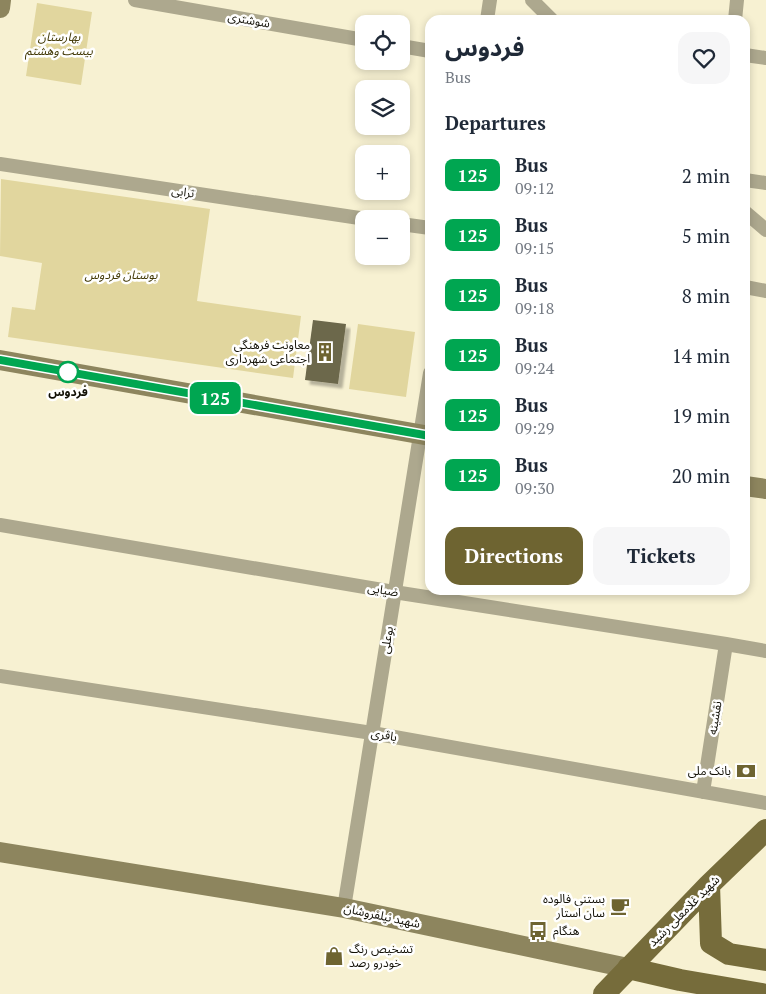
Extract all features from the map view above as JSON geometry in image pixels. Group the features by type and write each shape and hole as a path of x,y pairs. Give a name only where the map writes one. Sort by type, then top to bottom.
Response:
{"main road":[{"path":"0,8 1,0"},
{"path":"0,360 425,435"},
{"path":"750,487 766,489"},
{"name":"شهید غلامعلی رشید","path":"604,994 709,885 766,830"},
{"name":"شهید نیلفروشان","path":"0,852 344,908 628,968 679,987 762,994"},
{"path":"709,885 711,943 729,954 766,960"}],"street":[{"name":"شوشتری","path":"135,0 355,38"},
{"path":"488,15 490,0"},
{"path":"532,0 547,15"},
{"path":"736,15 737,0"},
{"path":"410,48 425,50"},
{"path":"750,56 766,58"},
{"name":"ترابی","path":"0,164 355,217"},
{"path":"750,181 766,183"},
{"path":"750,216 766,230"},
{"path":"410,225 425,227"},
{"path":"750,288 766,291"},
{"name":"بوعلی","path":"344,908 394,592 425,435"},
{"name":"ضیایی","path":"0,525 394,592 766,651"},
{"name":"نقشینه","path":"703,792 726,644"},
{"name":"باقری","path":"0,676 372,733 766,803"}],"green space":[{"name":"بهارستان بیست وهشتم","path":"37,3 92,12 81,85 26,76"},
{"name":"بوستان فردوس","path":"1,179 210,209 197,301 301,316 293,378 8,337 12,307 35,310 42,263 0,256"},
{"path":"358,324 415,332 406,397 349,389"}],"building":[{"name":"معاونت فرهنگی اجتماعی شهرداری","path":"313,320 346,324 338,384 305,380"}],"bus line":[{"name":"125","path":"0,360 425,435"}],"place":[{"name":"معاونت فرهنگی اجتماعی شهرداری","path":"325,352"},
{"name":"فردوس","path":"68,372"},
{"name":"بانک ملی","path":"746,771"},
{"name":"بستنی فالوده سان استار","path":"620,906"},
{"name":"هنگام","path":"538,931"},
{"name":"تشخیص رنگ خودرو رصد","path":"334,956"}]}
